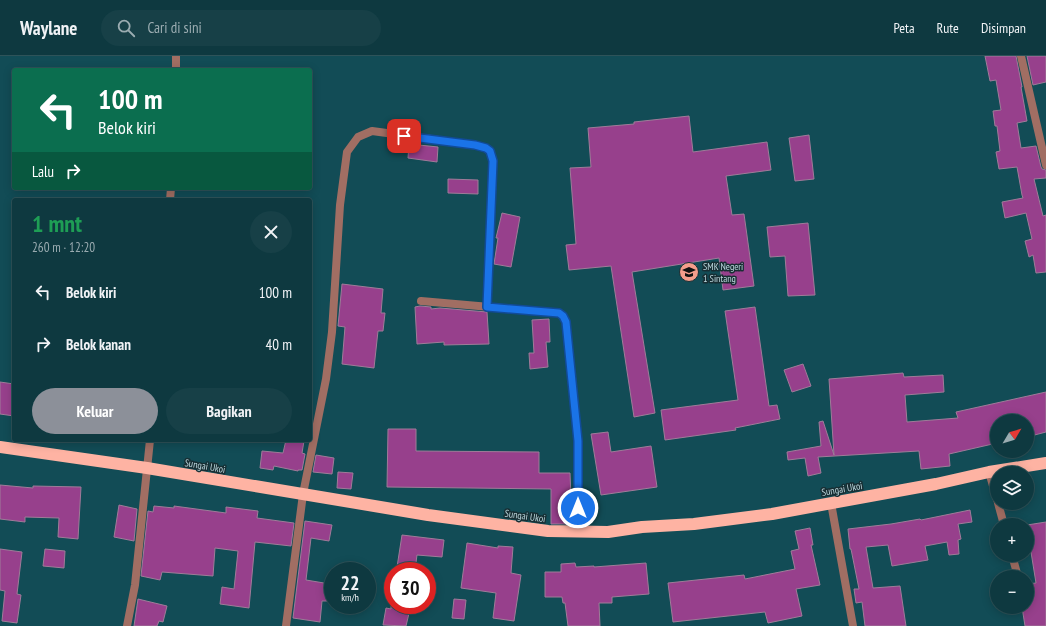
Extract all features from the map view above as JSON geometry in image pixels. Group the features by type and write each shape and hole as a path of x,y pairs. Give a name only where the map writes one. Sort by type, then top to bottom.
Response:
{"highway":[{"name":"Sungai Ukoi","path":"0,447 147,468 428,515 548,531 578,532 608,532 694,524 772,514 936,484 989,472 1046,463"}],"street":[{"path":"176,56 176,68"},
{"path":"1021,56 1046,161"},
{"path":"286,626 303,494 326,379 332,332 340,205 346,152 358,137 372,131 451,143 475,145 486,148 490,151 493,161 487,307"},
{"path":"421,301 559,313 563,316 566,322 578,441 578,532"},
{"path":"127,626 135,585 150,442"},
{"path":"832,503 853,626"}],"building":[{"path":"985,56 1016,56 1027,121 1017,123 1021,148 1036,146 1041,167 1042,169 1046,170 1046,178 1034,179 1043,216 1046,215 1046,272 1036,273 1033,255 1029,257 1025,241 1032,239 1026,213 1005,218 1002,202 1023,198 1017,167 999,169 996,152 1000,151 997,126 995,126 993,111 1001,110 996,80 990,81"},
{"path":"1027,56 1046,56 1046,82 1033,85"},
{"path":"689,116 693,152 767,142 771,170 726,176 732,215 744,214 754,286 723,290 719,258 632,272 655,413 634,417 611,266 569,270 566,245 576,244 570,168 591,167 588,128 634,124 634,122"},
{"path":"809,135 814,179 795,181 789,138"},
{"path":"409,144 438,147 437,162 408,158"},
{"path":"448,179 478,180 478,194 448,193"},
{"path":"502,213 520,217 511,267 494,264 498,238 496,238"},
{"path":"808,223 815,295 788,296 785,256 770,257 767,227"},
{"path":"342,284 383,289 381,313 385,313 383,331 378,331 374,368 342,364 345,327 338,326"},
{"path":"415,307 431,307 431,309 440,308 487,312 489,344 444,345 444,342 417,344"},
{"path":"755,307 769,406 777,405 780,419 735,428 736,430 665,440 661,410 738,400 725,311"},
{"path":"549,319 550,342 546,342 548,367 530,369 529,353 534,353 532,320"},
{"path":"803,364 811,386 792,392 784,370"},
{"path":"903,373 904,377 943,375 944,392 905,395 907,422 958,418 956,412 1046,392 1046,432 1034,435 1034,414 990,414 990,445 949,454 950,466 921,469 919,451 818,457 821,473 808,476 805,458 788,460 787,452 821,446 819,422 823,421 834,455 829,379"},
{"path":"0,382 12,384 12,416 0,414"},
{"path":"388,429 416,429 416,451 539,452 539,473 570,473 572,524 551,524 551,489 387,487"},
{"path":"608,432 611,452 651,446 657,487 601,495 591,434"},
{"path":"286,442 304,442 302,453 305,454 302,470 298,471 274,466 273,470 260,468 262,451 283,453"},
{"path":"316,455 334,458 332,474 313,472"},
{"path":"338,472 353,473 351,489 337,488"},
{"path":"0,485 33,488 33,486 81,487 78,539 58,537 59,518 25,517 25,522 0,519"},
{"path":"119,505 137,509 134,541 114,537"},
{"path":"154,506 174,508 174,506 226,513 226,507 258,511 257,518 294,523 291,546 255,542 249,608 220,604 222,587 234,589 238,551 215,548 213,576 162,572 160,580 141,576 148,511 153,512"},
{"path":"970,510 972,522 958,524 961,539 958,540 959,554 949,555 947,542 925,546 928,560 892,566 888,545 866,547 873,588 900,586 906,626 865,626 862,602 856,603 854,589 859,589 850,549 848,529 921,520"},
{"path":"305,521 332,525 329,541 311,538 306,580 324,583 324,601 322,601 320,622 293,618"},
{"path":"1046,522 1046,626 1025,626 1023,614 1034,614 1034,583 1036,583 1033,562 1034,562 1034,524"},
{"path":"810,528 813,545 811,545 820,585 796,589 802,616 768,623 765,612 673,622 668,583 744,575 745,579 795,569 791,551 799,549 795,531"},
{"path":"402,535 444,540 442,557 417,555 416,562 398,562"},
{"path":"467,543 498,548 498,546 513,547 511,573 521,575 514,621 493,618 496,593 461,588"},
{"path":"0,549 22,552 17,594 21,595 17,623 2,621 5,591 0,590"},
{"path":"45,549 65,551 64,568 43,566"},
{"path":"575,563 576,567 594,567 646,563 649,594 612,597 612,603 599,603 600,626 568,626 565,603 563,603 562,597 545,597 545,572 561,572 561,564"},
{"path":"138,599 167,606 163,622 159,621 157,626 134,626"},
{"path":"454,599 466,600 464,619 452,618"},
{"path":"385,614 409,614 406,626 383,625"}],"place":[{"name":"SMK Negeri 1 Sintang","path":"689,272"}],"route":[{"path":"404,136 475,145 486,148 490,151 493,161 487,307 559,313 563,316 566,322 578,441 578,508"}]}
